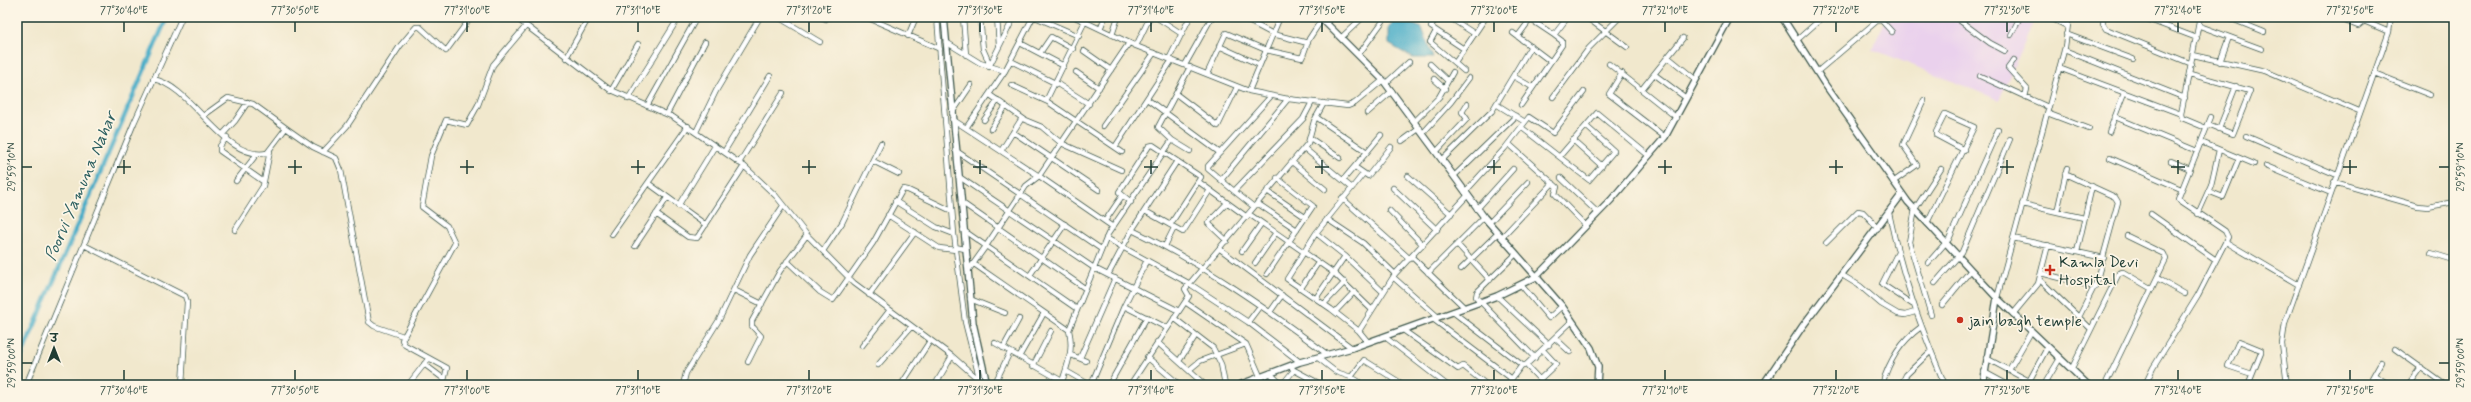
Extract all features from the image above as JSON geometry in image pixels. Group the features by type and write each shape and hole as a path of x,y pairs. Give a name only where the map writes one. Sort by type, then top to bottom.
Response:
{"street":[{"path":"26,385 153,79 182,17"},
{"path":"324,152 347,126 400,46 416,28 420,28 446,51 471,17"},
{"path":"515,17 566,58 611,91 667,114 688,126 744,166 759,178 807,235 848,277 911,327 952,356 984,383"},
{"path":"566,58 589,17"},
{"path":"628,99 680,17"},
{"path":"647,106 697,17"},
{"path":"696,132 716,91 760,17"},
{"path":"778,17 820,42"},
{"path":"866,17 940,49"},
{"path":"908,36 916,17"},
{"path":"937,17 961,202 963,230 960,249 965,322 984,383"},
{"path":"944,17 950,115 952,211 954,234 968,271 975,341 984,383"},
{"path":"963,17 966,55"},
{"path":"980,17 983,49 990,66"},
{"path":"997,17 999,47"},
{"path":"990,66 1014,17"},
{"path":"966,128 1005,71 1034,17 1079,36"},
{"path":"1075,17 1136,46 1249,91 1288,100 1351,105 1385,82 1409,62"},
{"path":"1046,101 1073,49 1087,17"},
{"path":"1100,29 1106,17"},
{"path":"1112,35 1118,17"},
{"path":"1136,46 1150,17"},
{"path":"1156,17 1182,34"},
{"path":"1114,147 1147,99 1171,59 1190,17"},
{"path":"1185,65 1212,17"},
{"path":"1241,17 1250,19 1273,34 1308,43"},
{"path":"1249,91 1280,17"},
{"path":"1207,74 1219,46 1228,32 1266,50 1302,58 1308,43 1323,19 1331,17"},
{"path":"1342,37 1363,17"},
{"path":"1359,54 1386,17"},
{"path":"1449,17 1475,34"},
{"path":"1554,35 1568,17"},
{"path":"1586,17 1627,47"},
{"path":"1554,97 1583,55 1620,17"},
{"path":"1270,373 1282,385 1292,368 1300,362 1352,348 1480,303 1536,277 1598,213 1650,156 1665,137 1677,118 1695,79 1730,17"},
{"path":"1782,17 1817,72 1902,194 1970,270 2084,384"},
{"path":"1797,40 1823,17"},
{"path":"1955,17 1990,43 2005,51"},
{"path":"2011,35 2020,17"},
{"path":"2050,17 2067,26"},
{"path":"1983,385 1986,358 1997,298 2064,50 2069,17"},
{"path":"2103,17 2103,24 2106,29 2192,64"},
{"path":"2142,17 2197,38"},
{"path":"2181,114 2200,26 2200,17"},
{"path":"2227,17 2264,32"},
{"path":"2335,17 2358,26 2364,21 2389,32"},
{"path":"2287,385 2282,338 2285,323 2359,111 2389,32 2391,17"},
{"path":"1434,18 1431,26 1464,50"},
{"path":"1455,62 1475,34 1484,18"},
{"path":"1518,36 1531,18 1554,35 1563,44 1520,105"},
{"path":"1323,19 1385,82 1484,217 1562,306 1591,348 1598,367 1597,385"},
{"path":"1817,72 1878,20 1882,20 1892,32"},
{"path":"443,383 447,368 405,345 402,340 455,243 447,226 422,207 433,148 446,120 467,125 478,105 493,65 526,26"},
{"path":"2200,26 2262,49"},
{"path":"1436,31 1430,42 1464,71"},
{"path":"1513,32 1550,61"},
{"path":"2066,34 2133,59"},
{"path":"1040,53 1051,37 1073,49"},
{"path":"2220,62 2229,37"},
{"path":"1642,88 1683,38"},
{"path":"667,114 705,42"},
{"path":"946,42 966,55 1005,71"},
{"path":"1020,43 1064,66"},
{"path":"968,271 1029,183 1039,176 1129,43"},
{"path":"611,91 638,44"},
{"path":"1219,46 1260,65"},
{"path":"1442,160 1481,123 1496,104 1531,46"},
{"path":"2064,50 2185,98"},
{"path":"1084,52 1112,70"},
{"path":"1103,126 1154,53"},
{"path":"2194,55 2265,71 2359,111"},
{"path":"1668,57 1695,79"},
{"path":"2014,60 2008,68 2027,89 2025,96"},
{"path":"1011,61 1055,83 1089,104"},
{"path":"1430,64 1448,81"},
{"path":"1609,64 1642,88 1677,118"},
{"path":"1190,67 1158,127 1172,140 1190,151"},
{"path":"2059,68 2181,114 2182,118 2233,134 2250,90 2190,74"},
{"path":"1076,72 1099,88"},
{"path":"1415,121 1434,103 1445,89 1453,72"},
{"path":"1622,73 1610,94 1665,137"},
{"path":"2374,73 2430,95"},
{"path":"1654,74 1686,98"},
{"path":"724,152 770,76"},
{"path":"1513,76 1532,87"},
{"path":"1980,76 2048,107"},
{"path":"1402,141 1422,131 1451,102 1469,78"},
{"path":"153,79 174,88 225,136 256,155"},
{"path":"1434,79 1445,89"},
{"path":"950,115 971,85"},
{"path":"1011,85 1046,101 1122,152"},
{"path":"1176,94 1218,126 1237,86"},
{"path":"2219,129 2236,86"},
{"path":"1367,113 1392,91"},
{"path":"739,163 783,92"},
{"path":"1359,331 1394,276 1451,214 1466,194 1509,144 1525,122 1530,117 1553,133 1584,92"},
{"path":"2109,132 2124,93"},
{"path":"990,95 1022,118 1042,127 1061,143 1121,170"},
{"path":"1271,96 1208,168 1234,191 1297,230"},
{"path":"203,116 214,110 225,98 248,102 286,128 336,158 339,164 369,322 374,326 403,336"},
{"path":"1147,99 1220,154"},
{"path":"984,120 998,100"},
{"path":"1220,180 1288,100"},
{"path":"1893,182 1917,164 1903,144 1924,100"},
{"path":"248,102 225,136 220,146 220,151 264,182"},
{"path":"1234,191 1303,119 1312,102"},
{"path":"1130,385 1189,295 1184,290 1205,268 1248,216 1267,190 1304,148 1310,138 1316,117 1324,103"},
{"path":"1436,152 1467,119 1462,110 1467,104"},
{"path":"1496,104 1525,122"},
{"path":"991,128 1006,106"},
{"path":"1560,156 1598,113 1650,156"},
{"path":"2047,113 2089,129"},
{"path":"1927,223 1964,150 1973,125 1944,114 1936,135 1964,150"},
{"path":"950,115 966,128 1114,227"},
{"path":"1454,176 1516,116"},
{"path":"1316,117 1366,152"},
{"path":"2145,385 2153,368 2187,315 2226,242 2227,233 2179,201 2181,189 2211,117"},
{"path":"1001,151 1022,118"},
{"path":"2114,118 2198,151"},
{"path":"612,234 688,126"},
{"path":"1521,127 1560,156 1588,180 1602,166 1614,150 1586,126"},
{"path":"236,230 260,193 264,182 270,151 283,130 286,128"},
{"path":"1928,263 1946,243 1998,130"},
{"path":"1013,132 1099,190"},
{"path":"1342,180 1380,135"},
{"path":"2246,136 2337,174"},
{"path":"1310,138 1340,158"},
{"path":"1934,283 1959,256 2010,139"},
{"path":"994,343 1061,383 1071,355 1072,342 1069,330 1106,238 1172,140"},
{"path":"1574,140 1602,166"},
{"path":"2201,142 2254,164"},
{"path":"823,252 842,223 881,143"},
{"path":"1509,144 1553,183 1557,188 1555,194 1586,226"},
{"path":"1131,202 1119,192 1150,145 1164,152 1200,175 1198,182 1172,227 1165,246"},
{"path":"678,206 716,146"},
{"path":"1355,166 1363,174 1368,176 1391,147"},
{"path":"1304,148 1352,188"},
{"path":"955,150 1101,249"},
{"path":"2198,214 2208,191 2219,150"},
{"path":"236,181 256,155 270,151"},
{"path":"2110,158 2181,189"},
{"path":"2208,191 2223,197 2239,158"},
{"path":"873,161 900,174"},
{"path":"1108,275 1132,230 1178,161"},
{"path":"2171,161 2190,169"},
{"path":"1292,162 1325,190"},
{"path":"656,214 691,239 697,238 744,166"},
{"path":"2266,166 2331,193"},
{"path":"2057,212 2067,168"},
{"path":"1477,208 1513,169"},
{"path":"1930,315 1910,245 1915,209 1941,169"},
{"path":"1363,174 1342,198 1286,278 1335,312 1359,331 1368,342"},
{"path":"2065,174 2092,186 2117,200 2104,258 2095,286 2080,317"},
{"path":"958,176 1053,242 1094,268 1179,311"},
{"path":"1408,176 1451,214"},
{"path":"1267,274 1313,204 1277,178"},
{"path":"1561,178 1598,213"},
{"path":"1198,182 1303,254 1334,273 1345,282 1372,310"},
{"path":"1489,223 1528,182"},
{"path":"2334,182 2418,206 2428,207 2454,202"},
{"path":"648,183 706,226"},
{"path":"1461,269 1500,235 1553,183"},
{"path":"2077,252 2092,186"},
{"path":"1393,188 1437,230"},
{"path":"787,261 830,300 835,300 848,277 873,243 895,202 905,189 952,211"},
{"path":"1145,211 1172,227 1184,232 1210,190"},
{"path":"1267,190 1305,217"},
{"path":"1763,385 1802,327 1878,228 1902,194"},
{"path":"1105,221 1122,196"},
{"path":"634,246 667,198"},
{"path":"1342,198 1428,273 1465,308"},
{"path":"895,202 936,227 954,234"},
{"path":"961,202 1086,289"},
{"path":"1227,203 1208,223 1227,241"},
{"path":"2022,204 2084,218"},
{"path":"683,385 686,374 719,320 750,255 783,206"},
{"path":"1389,210 1423,244"},
{"path":"1826,243 1858,211 1863,212 1878,228"},
{"path":"1889,213 1897,254 1912,304 1945,385"},
{"path":"2151,214 2216,260"},
{"path":"888,215 939,248 960,249"},
{"path":"1428,273 1484,217"},
{"path":"1327,219 1363,243 1436,318 1512,379"},
{"path":"1030,275 1065,224"},
{"path":"1242,252 1261,224"},
{"path":"963,230 1078,309"},
{"path":"1132,230 1205,268 1270,312 1328,355"},
{"path":"869,295 915,232"},
{"path":"1255,263 1275,234"},
{"path":"1316,234 1345,256 1383,292"},
{"path":"748,362 761,336 751,324 787,261 807,235"},
{"path":"2105,385 2157,278 2166,256 2127,236"},
{"path":"1106,238 1146,262 1190,284 1248,322 1300,362"},
{"path":"2013,238 2104,258"},
{"path":"2226,242 2298,285"},
{"path":"1457,244 1490,280"},
{"path":"84,245 185,296 187,302 182,385"},
{"path":"2013,314 2040,280 2048,245"},
{"path":"1220,249 1252,275 1282,295 1352,348"},
{"path":"2431,253 2454,260"},
{"path":"1516,254 1476,295 1480,303 1535,358"},
{"path":"1897,254 1882,284 1912,304"},
{"path":"1316,298 1345,256"},
{"path":"1066,371 1090,385 1132,288 1146,262"},
{"path":"1300,288 1318,263"},
{"path":"974,264 1069,330"},
{"path":"1942,305 1970,270"},
{"path":"2071,370 2120,272 2152,288"},
{"path":"2042,273 2095,286"},
{"path":"1842,275 1867,291 1881,304 1898,314 1905,315 1915,312"},
{"path":"1080,358 1115,278"},
{"path":"2157,278 2185,294"},
{"path":"2040,280 2091,329"},
{"path":"1324,304 1345,282"},
{"path":"1521,285 1550,318 1562,306"},
{"path":"734,290 762,304"},
{"path":"1335,312 1354,292"},
{"path":"1270,312 1282,295"},
{"path":"1497,296 1549,345"},
{"path":"970,299 1005,312"},
{"path":"1185,302 1246,344 1260,376"},
{"path":"1124,306 1167,328"},
{"path":"1248,322 1260,306"},
{"path":"862,346 889,310"},
{"path":"1453,312 1524,365 1545,385"},
{"path":"1019,357 1044,313"},
{"path":"1109,385 1147,317"},
{"path":"1174,318 1213,348 1217,356 1225,385"},
{"path":"1003,348 1019,319"},
{"path":"1507,385 1524,365 1535,358 1572,321"},
{"path":"878,365 911,327"},
{"path":"1882,385 1894,355 1906,340 1921,327"},
{"path":"1402,330 1458,369 1463,366 1487,385"},
{"path":"1033,366 1051,331"},
{"path":"2009,370 2031,332"},
{"path":"1178,361 1196,335"},
{"path":"1385,336 1445,385"},
{"path":"1555,338 1570,352"},
{"path":"901,385 930,341"},
{"path":"2248,385 2262,350 2238,341 2229,367 2252,374"},
{"path":"1157,342 1205,385"},
{"path":"1189,370 1200,361 1217,356 1246,344"},
{"path":"1986,358 2009,370 2028,383 2047,348"},
{"path":"2395,349 2444,385"},
{"path":"1540,379 1556,364 1543,350"},
{"path":"1901,385 1906,375 1931,351"},
{"path":"994,385 1010,352"},
{"path":"1071,355 1086,361"},
{"path":"935,385 952,356"},
{"path":"1148,357 1180,385"},
{"path":"408,385 429,358"},
{"path":"1318,358 1336,372 1350,377 1358,382 1356,385"},
{"path":"1350,377 1364,360 1404,385"},
{"path":"2044,385 2059,360"},
{"path":"2368,385 2382,362"},
{"path":"424,364 443,383"},
{"path":"2408,385 2421,367"},
{"path":"1239,385 1260,376 1292,368 1322,385"},
{"path":"1984,372 2008,385"},
{"path":"2374,375 2390,385"},
{"path":"1252,380 1257,385"},
{"path":"1392,385 1396,380"}],"shaded area":[{"path":"1887,17 2036,17 1999,100 1872,49"}],"water":[{"path":"1400,19 1422,28 1433,58 1413,58 1389,44 1389,27 1394,21"}],"waterway":[{"name":"Poorvi Yamuna Nahar","path":"17,366 167,17"}],"place":[{"name":"Kamla Devi Hospital","path":"2050,270"},
{"name":"jain bagh temple","path":"1960,320"}]}
